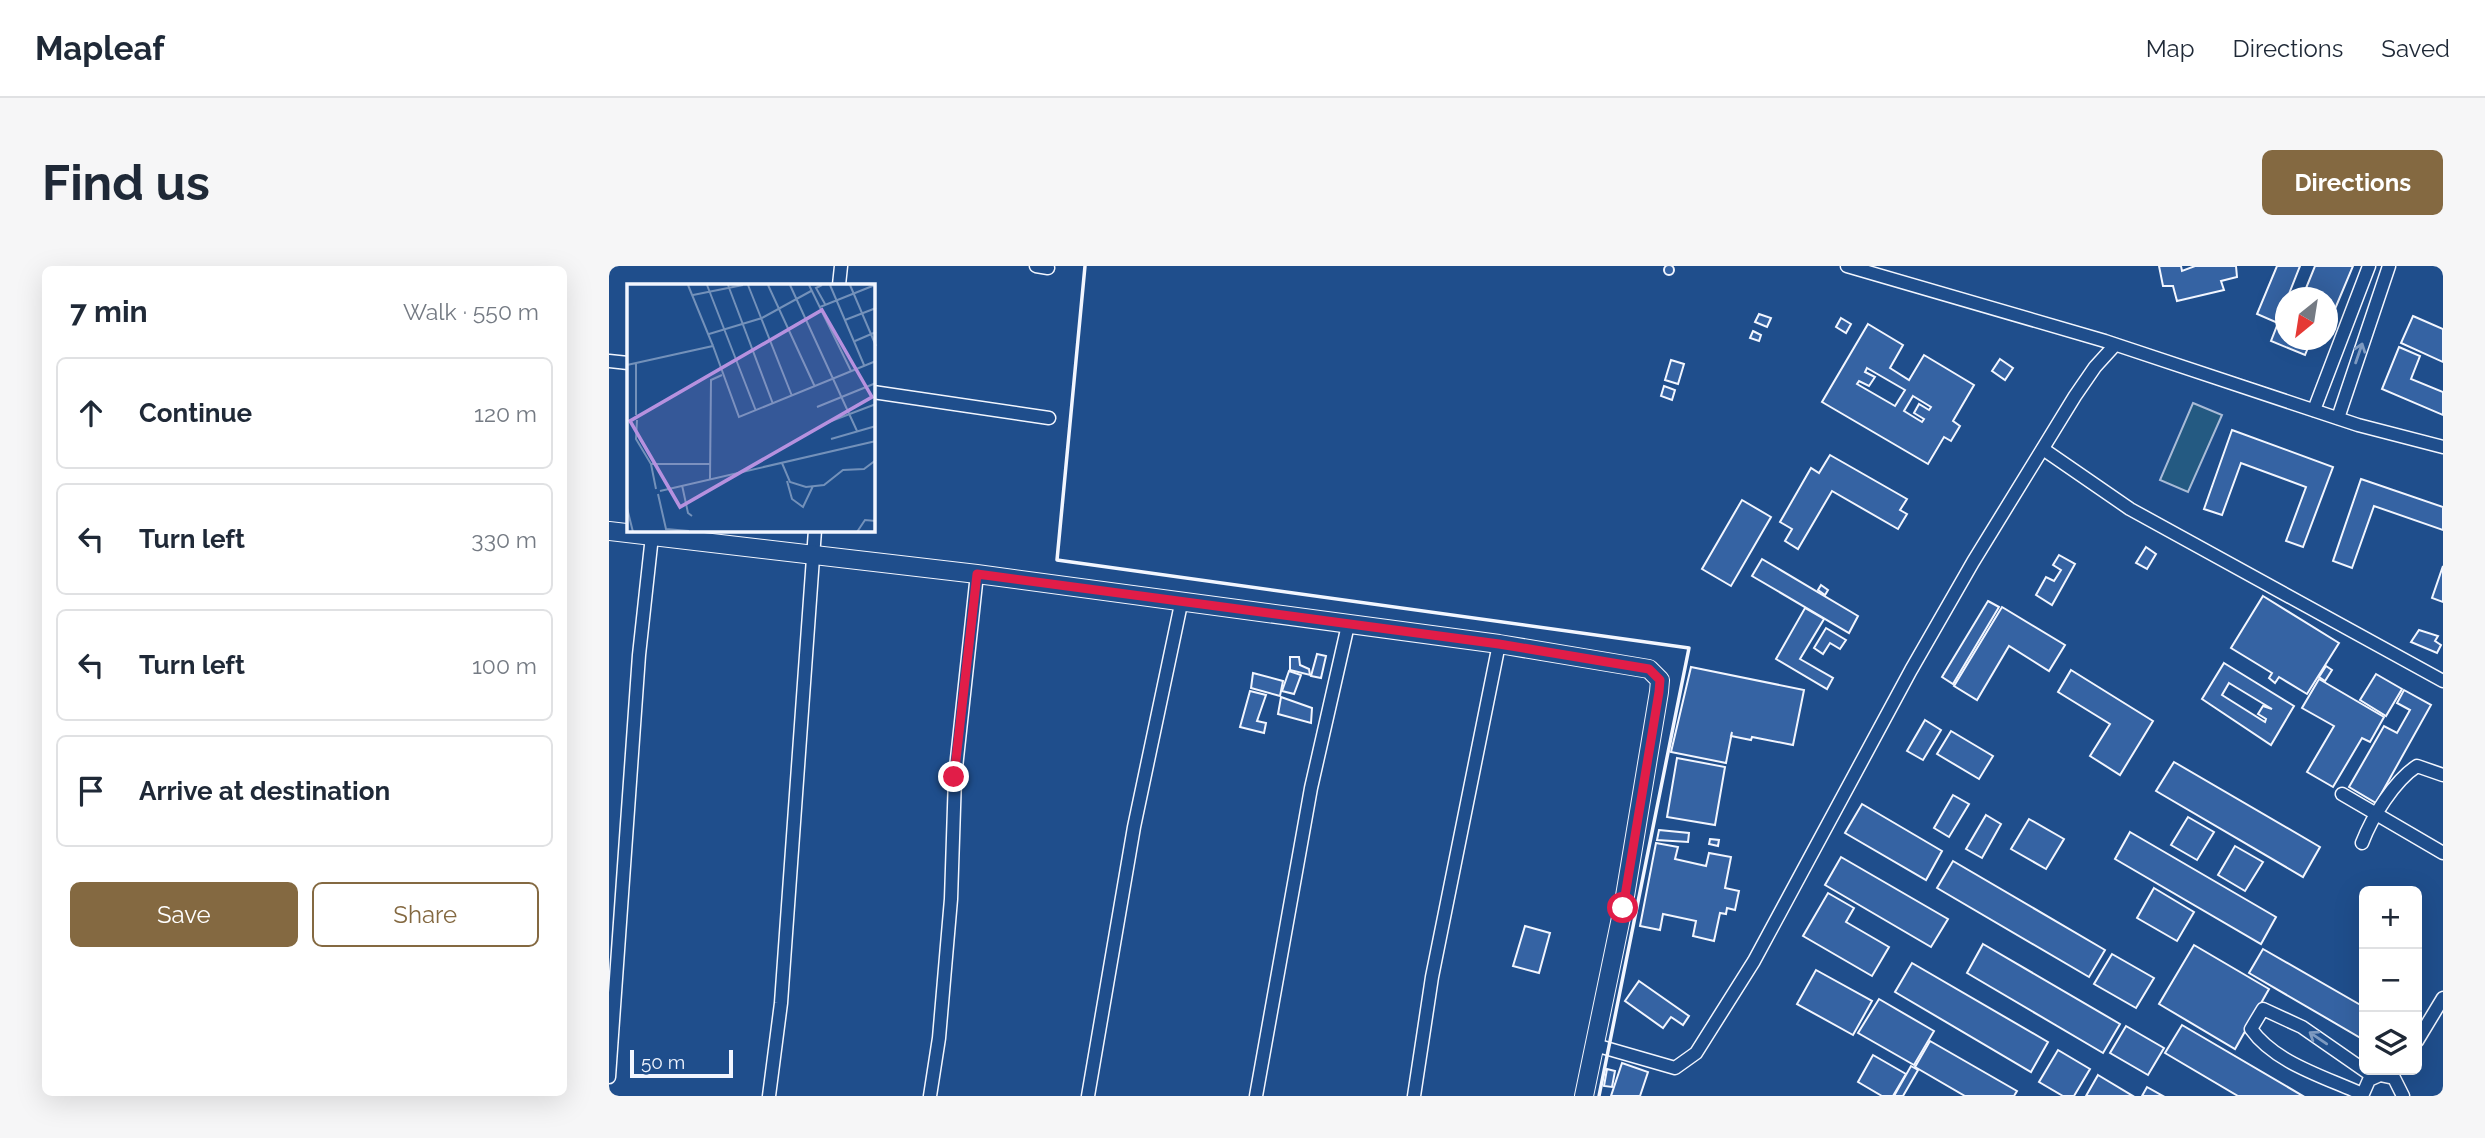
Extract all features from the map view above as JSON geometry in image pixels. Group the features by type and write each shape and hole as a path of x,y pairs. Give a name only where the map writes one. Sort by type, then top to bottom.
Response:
{"main road":[{"path":"609,531 977,574 1181,604 1499,644 1649,669 1660,680 1623,908 1584,1096"}],"street":[{"path":"839,284 841,266"},
{"path":"1847,266 2115,345 2338,418 2443,447"},
{"path":"2338,418 2389,266"},
{"path":"2314,410 2367,270 2384,282"},
{"path":"1595,1045 1675,1068 1696,1053 1754,961 1910,670 2043,449 2095,367 2115,345"},
{"path":"609,360 627,363"},
{"path":"875,392 1049,418"},
{"path":"2043,449 2130,509 2443,681"},
{"path":"769,1096 781,1003 815,532"},
{"path":"609,1077 638,668 652,536"},
{"path":"930,1096 939,1038 951,899 954,777 977,574"},
{"path":"1088,1096 1134,827 1181,604"},
{"path":"1256,1096 1311,788 1348,625"},
{"path":"1414,1096 1435,964 1499,644"},
{"path":"2363,843 2376,816 2408,772 2417,766 2443,775"},
{"path":"2342,794 2443,853"},
{"path":"2422,1033 2443,998"},
{"path":"2374,1077 2302,1027 2275,1012 2263,1009 2251,1029 2256,1037 2289,1061 2362,1095 2365,1084 2374,1077 2389,1075"},
{"path":"2396,1075 2403,1096"}],"shaded area":[{"path":"2193,403 2222,415 2188,492 2160,480"}],"building":[{"path":"1669,265 1673,266 1673,274 1669,275 1665,274 1664,270 1665,266"},
{"path":"2159,266 2181,266 2182,271 2195,266 2236,266 2237,277 2221,281 2224,290 2177,301 2173,286 2163,286"},
{"path":"2277,266 2300,266 2292,287 2275,287 2275,322 2257,314"},
{"path":"2315,266 2353,266 2338,302 2338,287 2306,287"},
{"path":"1759,314 1771,318 1767,327 1755,322"},
{"path":"2413,316 2443,329 2443,362 2401,343"},
{"path":"1841,318 1851,324 1846,333 1836,327"},
{"path":"1868,324 1903,345 1890,368 1909,380 1924,355 1974,385 1953,421 1960,426 1951,441 1944,437 1928,464 1822,402","holes":["1867,368 1905,390 1895,406 1857,384 1859,381 1869,386 1875,377 1865,372","1913,396 1931,407 1929,410 1919,404 1914,413 1924,419 1922,422 1904,411"]},
{"path":"1753,331 1761,335 1759,341 1750,338"},
{"path":"2399,347 2420,356 2411,379 2443,392 2443,415 2382,389"},
{"path":"2293,350 2307,350 2305,355"},
{"path":"2000,359 2013,368 2005,380 1992,371"},
{"path":"1671,360 1684,364 1678,384 1665,380"},
{"path":"1664,386 1675,390 1672,400 1661,396"},
{"path":"2232,430 2333,467 2303,547 2286,541 2306,487 2241,463 2222,515 2204,509"},
{"path":"1830,455 1907,499 1900,510 1907,514 1898,529 1832,491 1798,549 1785,541 1792,529 1780,522 1811,468 1819,473"},
{"path":"2361,479 2443,507 2443,530 2374,506 2352,568 2333,561"},
{"path":"1742,500 1771,517 1731,586 1702,569"},
{"path":"2146,547 2156,554 2147,569 2136,563"},
{"path":"2059,555 2075,564 2052,605 2036,595 2046,577 2054,581 2061,570 2053,565"},
{"path":"1762,559 1858,616 1849,633 1752,576"},
{"path":"2443,566 2443,602 2432,598"},
{"path":"1821,585 1828,590 1825,595 1818,590"},
{"path":"2263,596 2339,643 2307,694 2279,677 2275,683 2269,678 2272,673 2231,648"},
{"path":"1988,601 1999,607 1953,684 1942,677"},
{"path":"2002,607 2065,645 2049,671 2009,646 1977,700 1954,686"},
{"path":"1805,608 1824,619 1800,659 1833,678 1827,689 1776,659"},
{"path":"1826,628 1846,640 1840,649 1830,643 1823,654 1814,648"},
{"path":"2419,630 2438,636 2435,641 2441,645 2437,653 2411,642"},
{"path":"1317,654 1326,656 1321,678 1311,676"},
{"path":"1290,657 1299,657 1300,665 1309,669 1310,675 1290,670"},
{"path":"2224,663 2294,706 2271,745 2202,699","holes":["2229,683 2272,709 2263,706 2258,714 2266,719 2265,722 2222,695"]},
{"path":"2326,666 2332,670 2325,681 2319,677"},
{"path":"1691,667 1804,690 1793,745 1731,736 1726,763 1671,752"},
{"path":"2071,670 2153,721 2120,775 2090,756 2110,724 2058,692"},
{"path":"1289,671 1301,675 1294,694 1282,691"},
{"path":"1253,673 1283,681 1280,696 1251,688"},
{"path":"2376,674 2402,689 2386,716 2360,700"},
{"path":"2319,679 2384,717 2370,742 2362,738 2333,787 2307,772 2334,726 2302,708"},
{"path":"2404,690 2431,705 2376,803 2349,787 2384,726 2397,733 2410,710 2397,703"},
{"path":"1250,691 1266,695 1257,721 1266,723 1264,733 1240,727"},
{"path":"1281,697 1312,708 1311,723 1278,714"},
{"path":"1925,720 1941,730 1923,760 1907,751"},
{"path":"1951,731 1993,756 1979,779 1937,754"},
{"path":"1677,758 1725,767 1715,825 1667,817"},
{"path":"2174,762 2320,847 2303,877 2156,791"},
{"path":"1953,795 1969,804 1949,837 1934,828"},
{"path":"1862,804 1942,851 1926,880 1845,833"},
{"path":"1986,815 2001,824 1982,858 1966,849"},
{"path":"2188,817 2214,832 2197,860 2171,845"},
{"path":"2029,819 2064,839 2046,869 2011,849"},
{"path":"1659,830 1689,833 1688,842 1657,840"},
{"path":"2130,832 2276,917 2261,944 2115,859"},
{"path":"1710,839 1719,840 1718,846 1709,844"},
{"path":"1656,843 1678,847 1675,859 1706,866 1709,853 1731,857 1725,888 1739,891 1735,910 1727,908 1726,914 1720,913 1714,941 1693,936 1696,921 1663,914 1660,930 1640,926"},
{"path":"2235,846 2263,862 2245,891 2218,875"},
{"path":"1841,857 1948,919 1931,947 1825,885"},
{"path":"1953,861 2105,950 2089,977 1937,888"},
{"path":"2154,888 2194,912 2177,941 2137,918"},
{"path":"1828,893 1854,908 1846,922 1889,947 1872,976 1803,936"},
{"path":"1525,926 1550,933 1539,973 1513,966"},
{"path":"1983,944 2120,1024 2103,1053 1967,973"},
{"path":"2194,945 2269,989 2235,1049 2159,1004"},
{"path":"2263,949 2359,1004 2359,1037 2249,973"},
{"path":"2112,954 2154,978 2136,1008 2094,984"},
{"path":"1912,963 2048,1042 2031,1072 1895,992"},
{"path":"1816,970 1872,1001 1853,1035 1797,1004"},
{"path":"1639,981 1689,1016 1683,1025 1671,1017 1663,1028 1625,1001"},
{"path":"1879,999 1934,1031 1914,1065 1858,1033"},
{"path":"2182,1025 2303,1096 2238,1096 2165,1053"},
{"path":"2126,1026 2164,1048 2148,1075 2110,1053"},
{"path":"1930,1041 2017,1091 2014,1096 1965,1096 1915,1067"},
{"path":"2058,1050 2090,1069 2074,1096 2063,1096 2039,1082"},
{"path":"1873,1055 1906,1074 1893,1096 1882,1096 1858,1082"},
{"path":"1622,1063 1648,1072 1640,1096 1611,1096"},
{"path":"1911,1066 1918,1070 1903,1096 1894,1096"},
{"path":"1607,1069 1615,1071 1612,1087 1604,1086"},
{"path":"2098,1075 2133,1096 2086,1096"},
{"path":"2147,1087 2163,1096 2142,1096"}],"wall":[{"path":"1085,266 1057,560 1689,648 1599,1096"}],"route":[{"path":"954,777 977,574 1181,604 1499,644 1649,669 1660,680 1659,692 1623,908"}]}
